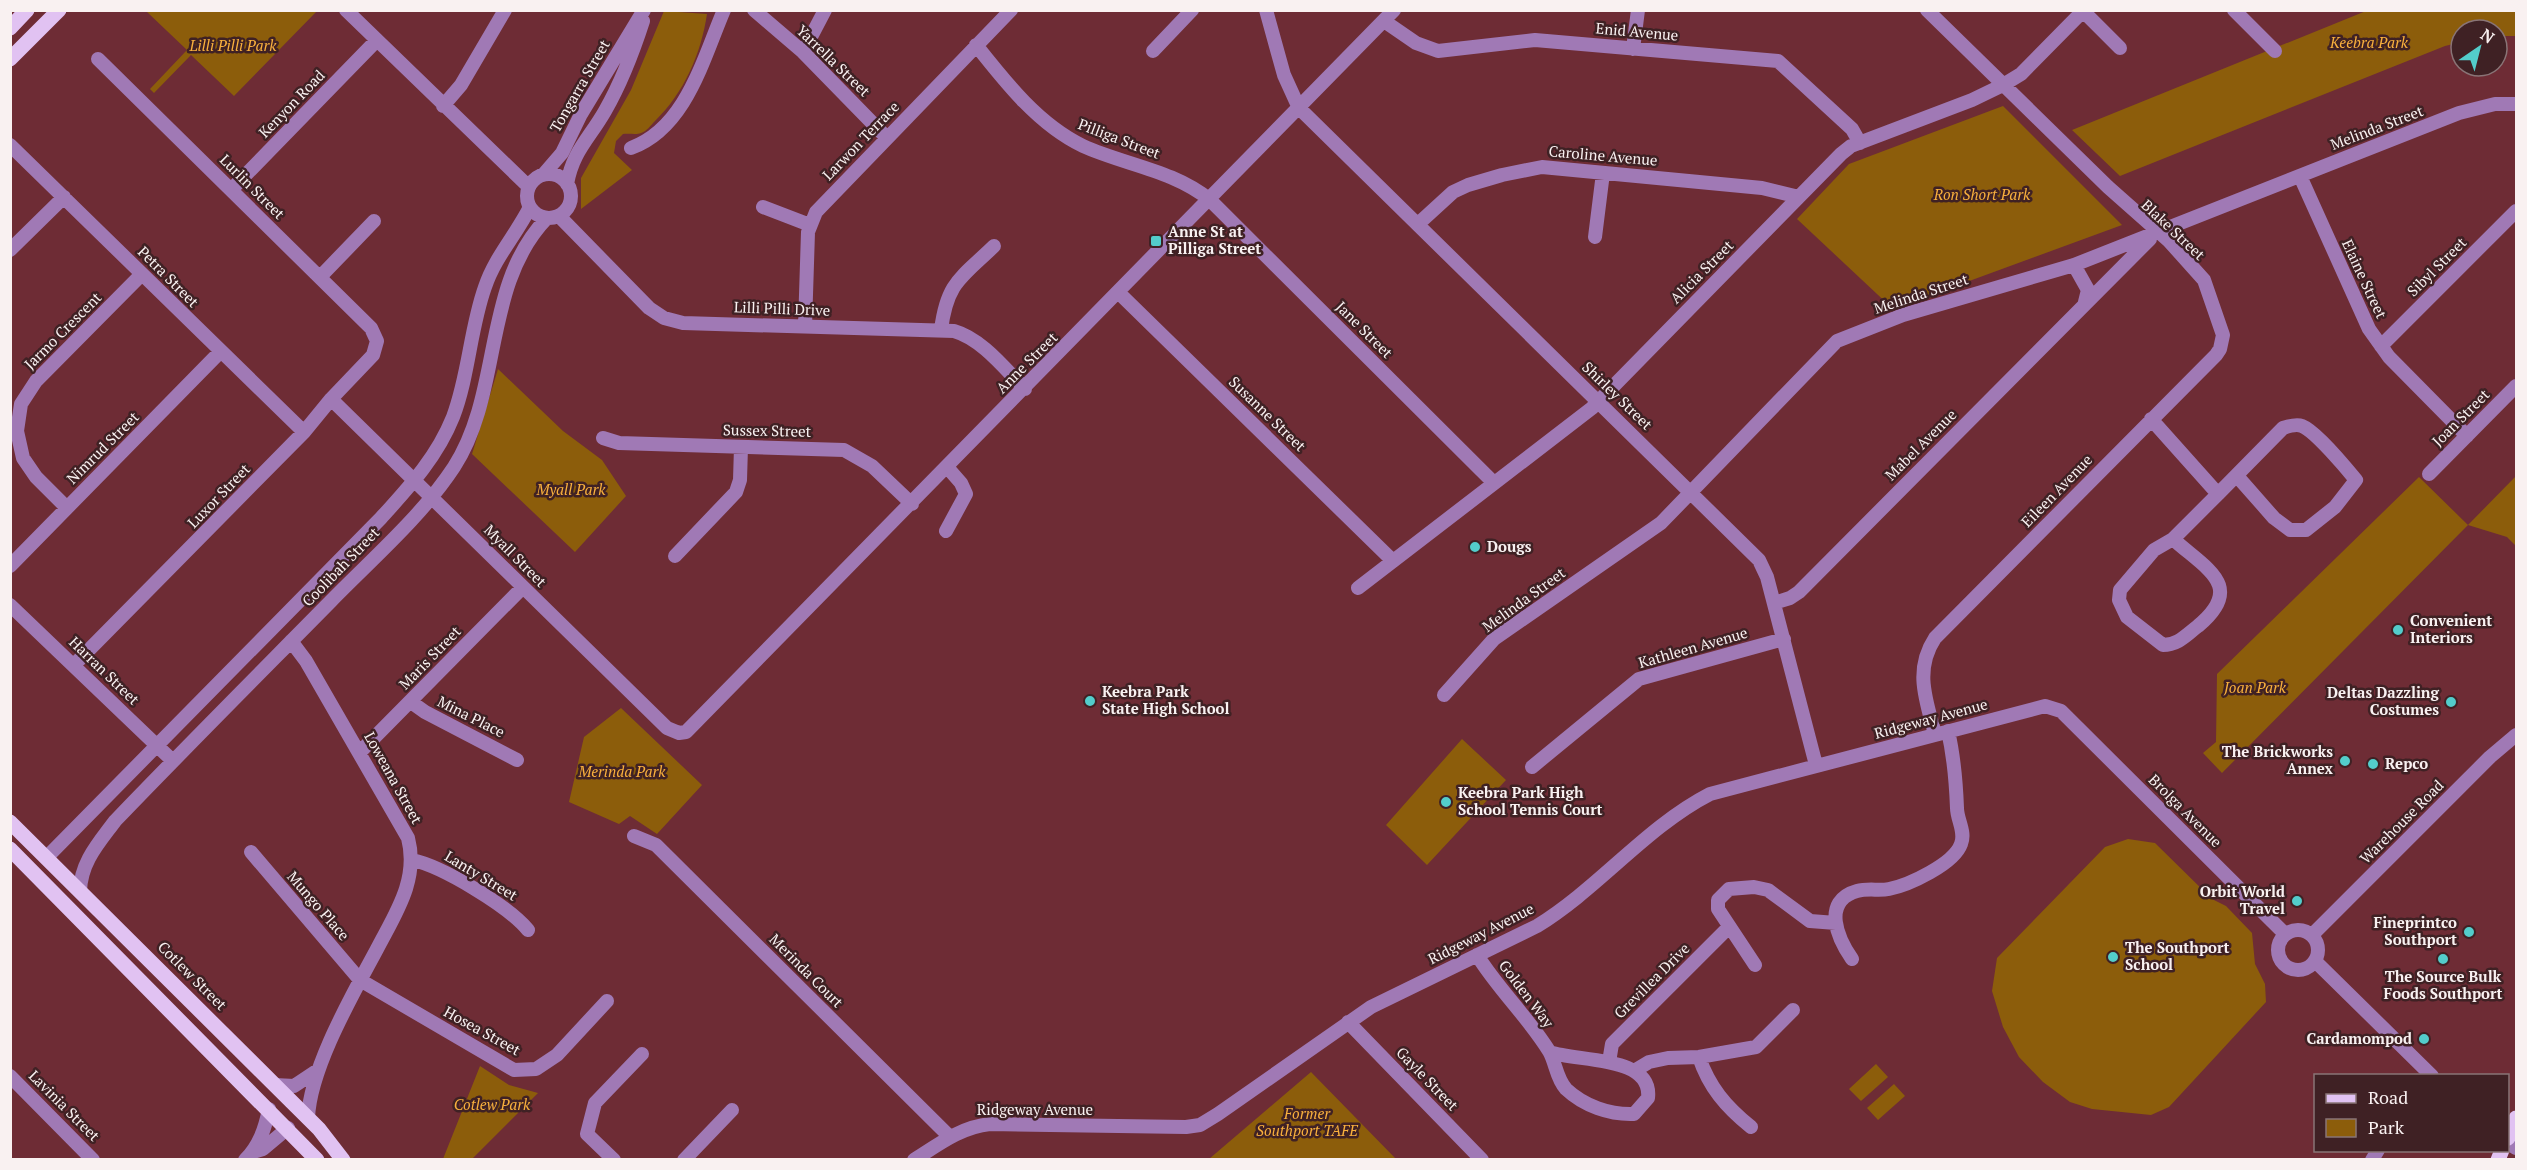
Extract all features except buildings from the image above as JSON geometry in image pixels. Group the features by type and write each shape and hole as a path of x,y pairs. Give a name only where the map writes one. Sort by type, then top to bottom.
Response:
{"main road":[{"path":"10,28 27,10"},
{"path":"10,59 59,10"},
{"name":"Cotlew Street","path":"10,822 308,1118 343,1160"},
{"path":"10,849 288,1128 317,1160"},
{"path":"47,858 42,865 42,874 55,888 60,901"},
{"path":"271,1081 270,1089 290,1112 288,1128"},
{"path":"2509,1138 2517,1118"}],"street":[{"path":"346,10 528,187"},
{"path":"444,106 461,84 505,10"},
{"name":"Tongarra Street","path":"543,175 562,153 581,114 644,10"},
{"name":"Tongarra Street","path":"567,184 574,157 605,112 628,63 644,10"},
{"path":"631,148 648,142 675,113 694,86 724,10"},
{"name":"Yarrella Street","path":"754,10 803,52 887,138"},
{"path":"803,52 825,10"},
{"name":"Larwon Terrace","path":"810,225 822,205 1011,10"},
{"path":"1153,51 1192,10"},
{"path":"1266,10 1288,88 1299,108"},
{"name":"Anne Street","path":"679,733 686,732 693,726 1395,10"},
{"path":"1633,49 1638,10"},
{"name":"Blake Street","path":"1927,10 2202,279"},
{"path":"2234,10 2275,51"},
{"path":"2083,11 2120,48"},
{"name":"Alicia Street","path":"1358,588 1598,401 1841,154 1860,143 1972,100 2003,85 2021,74 2083,11"},
{"name":"Enid Avenue","path":"1384,21 1416,43 1438,51 1535,40 1778,61 1852,129 1860,143"},
{"name":"Kenyon Road","path":"231,190 376,41"},
{"name":"Pilliga Street","path":"976,45 1018,94 1057,132 1083,146 1170,177 1210,200"},
{"name":"Lurlin Street","path":"98,59 371,328 377,341"},
{"name":"Melinda Street","path":"1444,695 1494,639 1645,536 1693,493 1837,341 1903,315 2074,265 2459,113 2496,104 2517,104"},
{"name":"Shirley Street","path":"1299,108 1759,560 1767,577 1816,765"},
{"name":"Petra Street","path":"10,145 304,432"},
{"name":"Caroline Avenue","path":"1418,224 1453,192 1502,175 1542,167 1762,188 1800,196"},
{"path":"1595,237 1603,173"},
{"path":"543,175 557,176 567,184 571,196 564,213 553,217 534,213 530,207 526,194 528,187 543,175"},
{"name":"Elaine Street","path":"2300,176 2369,329 2389,357 2467,436"},
{"path":"10,250 64,197"},
{"name":"Jane Street","path":"1210,200 1494,483"},
{"name":"Coolibah Street","path":"47,858 415,481 438,449 453,416 476,316 493,265 530,207"},
{"path":"763,207 810,225 805,326"},
{"name":"Sibyl Street","path":"2381,346 2517,211"},
{"name":"Lilli Pilli Drive","path":"553,217 649,308 664,318 683,323 941,330 963,334 979,344 1025,389"},
{"name":"Coolibah Street","path":"81,891 81,874 98,844 115,822 431,497 455,465 479,416 508,284 533,232 553,217"},
{"path":"320,277 374,221"},
{"name":"Mabel Avenue","path":"1774,603 1790,598 1799,592 2154,234"},
{"path":"941,330 944,304 955,283 994,246"},
{"path":"2074,265 2088,290 2085,302"},
{"name":"Jarmo Crescent","path":"67,508 36,477 23,458 17,431 21,404 36,381 142,274"},
{"name":"Eileen Avenue","path":"1836,923 1838,908 1850,895 1858,891 1895,887 1941,866 1953,858 1958,850 1963,838 1957,809 1956,778 1922,676 1925,657 1935,638 2220,349 2222,326 2207,285 2202,279"},
{"name":"Susanne Street","path":"1119,293 1392,560"},
{"name":"Luxor Street","path":"74,665 304,432 331,399 373,355 377,341"},
{"name":"Nimrud Street","path":"10,566 220,352"},
{"name":"Joan Street","path":"2429,474 2517,386"},
{"name":"Myall Street","path":"331,399 667,728 679,733"},
{"path":"2151,420 2218,494"},
{"path":"2173,539 2215,577 2221,588 2221,598 2211,615 2174,645 2163,645 2127,617 2119,600 2120,590 2154,550 2173,539 2283,428 2292,425 2302,426 2342,461 2356,480 2335,507 2306,530 2290,530 2274,518 2237,476"},
{"name":"Sussex Street","path":"603,438 619,443 836,449 851,453 872,466 912,504"},
{"path":"675,556 736,492 740,480 741,447"},
{"path":"946,531 966,494 961,483 947,467"},
{"name":"Maris Street","path":"360,752 523,586"},
{"name":"Harran Street","path":"10,605 173,761"},
{"name":"Kathleen Avenue","path":"1532,767 1639,679 1784,639"},
{"name":"Loweana Street","path":"291,642 306,661 408,838 412,860 405,895 360,980 318,1070 308,1118"},
{"name":"Mina Place","path":"411,702 425,712 518,760"},
{"name":"Ridgeway Avenue","path":"914,1160 967,1127 990,1124 1176,1127 1200,1125 1371,1007 1560,912 1665,824 1700,799 1735,786 2045,706 2061,711"},
{"name":"Brolga Avenue","path":"2061,711 2285,934"},
{"name":"Warehouse Road","path":"2312,935 2490,757 2517,735"},
{"name":"Merinda Court","path":"634,836 656,845 950,1137"},
{"name":"Mungo Place","path":"251,852 360,980"},
{"name":"Lanty Street","path":"412,860 434,867 509,911 528,930"},
{"path":"1755,965 1720,916 1718,900 1729,889 1744,887 1768,890 1810,921 1836,923 1840,942 1852,959"},
{"name":"Grevillea Drive","path":"1609,1062 1612,1044 1729,927"},
{"path":"2301,930 2312,935 2318,945 2315,961 2310,966 2300,970 2284,965 2278,950 2285,934 2301,930"},
{"name":"Golden Way","path":"1477,955 1550,1052 1560,1080 1567,1090 1595,1108 1609,1112 1634,1114 1645,1104 1648,1098 1648,1087 1634,1071 1609,1062 1572,1059 1550,1052"},
{"path":"2315,961 2430,1074"},
{"name":"Hosea Street","path":"360,980 514,1070 536,1069 557,1055 607,1001"},
{"path":"1634,1071 1649,1062 1699,1057 1756,1047 1793,1010"},
{"name":"Gayle Street","path":"1348,1022 1482,1160"},
{"path":"614,1160 587,1134 595,1103 642,1054"},
{"path":"1699,1057 1704,1072 1716,1093 1751,1126"},
{"path":"271,1081 294,1086 318,1070"},
{"name":"Lavinia Street","path":"10,1076 93,1160"},
{"path":"249,1156 264,1130 269,1109"},
{"path":"684,1160 732,1110"},
{"path":"249,1156 263,1149 288,1128"}],"green space":[{"name":"Lilli Pilli Park","path":"146,11 317,11 234,96 191,55 154,93 150,89 187,50"},
{"path":"664,11 707,14 696,58 675,98 648,128 639,134 623,134 616,141 614,153 632,170 581,209 581,178 631,90"},
{"name":"Keebra Park","path":"2366,11 2516,11 2516,36 2509,36 2509,18 2449,18 2449,45 2120,176 2072,130"},
{"name":"Ron Short Park","path":"2003,106 2122,225 1893,309 1797,219 1849,164"},
{"name":"Myall Park","path":"498,369 563,431 602,460 626,496 575,552 472,454"},
{"path":"2516,476 2516,546 2507,537 2468,525"},
{"name":"Joan Park","path":"2419,477 2468,525 2222,773 2203,753 2216,742 2217,674"},
{"name":"Merinda Park","path":"621,708 702,785 657,834 630,816 619,824 569,802 584,737"},
{"name":"Keebra Park High School Tennis Court","path":"1462,739 1506,780 1427,865 1386,825"},
{"path":"2128,839 2155,843 2212,899 2226,906 2252,933 2255,964 2265,984 2266,1002 2169,1107 2151,1115 2092,1109 2070,1102 2043,1082 2019,1057 2003,1027 1992,991 1997,958 2105,847"},
{"path":"1876,1064 1888,1077 1861,1101 1849,1089"},
{"name":"Cotlew Park","path":"480,1066 509,1085 538,1093 472,1159 443,1159"},
{"name":"Former Southport TAFE","path":"1311,1072 1396,1159 1209,1159"},
{"path":"1894,1084 1905,1096 1878,1120 1867,1108"}],"place":[{"name":"Anne St at Pilliga Street","path":"1156,241"},
{"name":"Dougs","path":"1475,547"},
{"name":"Convenient Interiors","path":"2398,630"},
{"name":"Keebra Park State High School","path":"1090,701"},
{"name":"Deltas Dazzling Costumes","path":"2451,702"},
{"name":"The Brickworks Annex","path":"2345,761"},
{"name":"Repco","path":"2373,764"},
{"name":"Keebra Park High School Tennis Court","path":"1446,802"},
{"name":"Orbit World Travel","path":"2297,901"},
{"name":"Fineprintco Southport","path":"2469,932"},
{"name":"The Southport School","path":"2113,957"},
{"name":"The Source Bulk Foods Southport","path":"2443,959"},
{"name":"Cardamompod","path":"2424,1039"}]}
